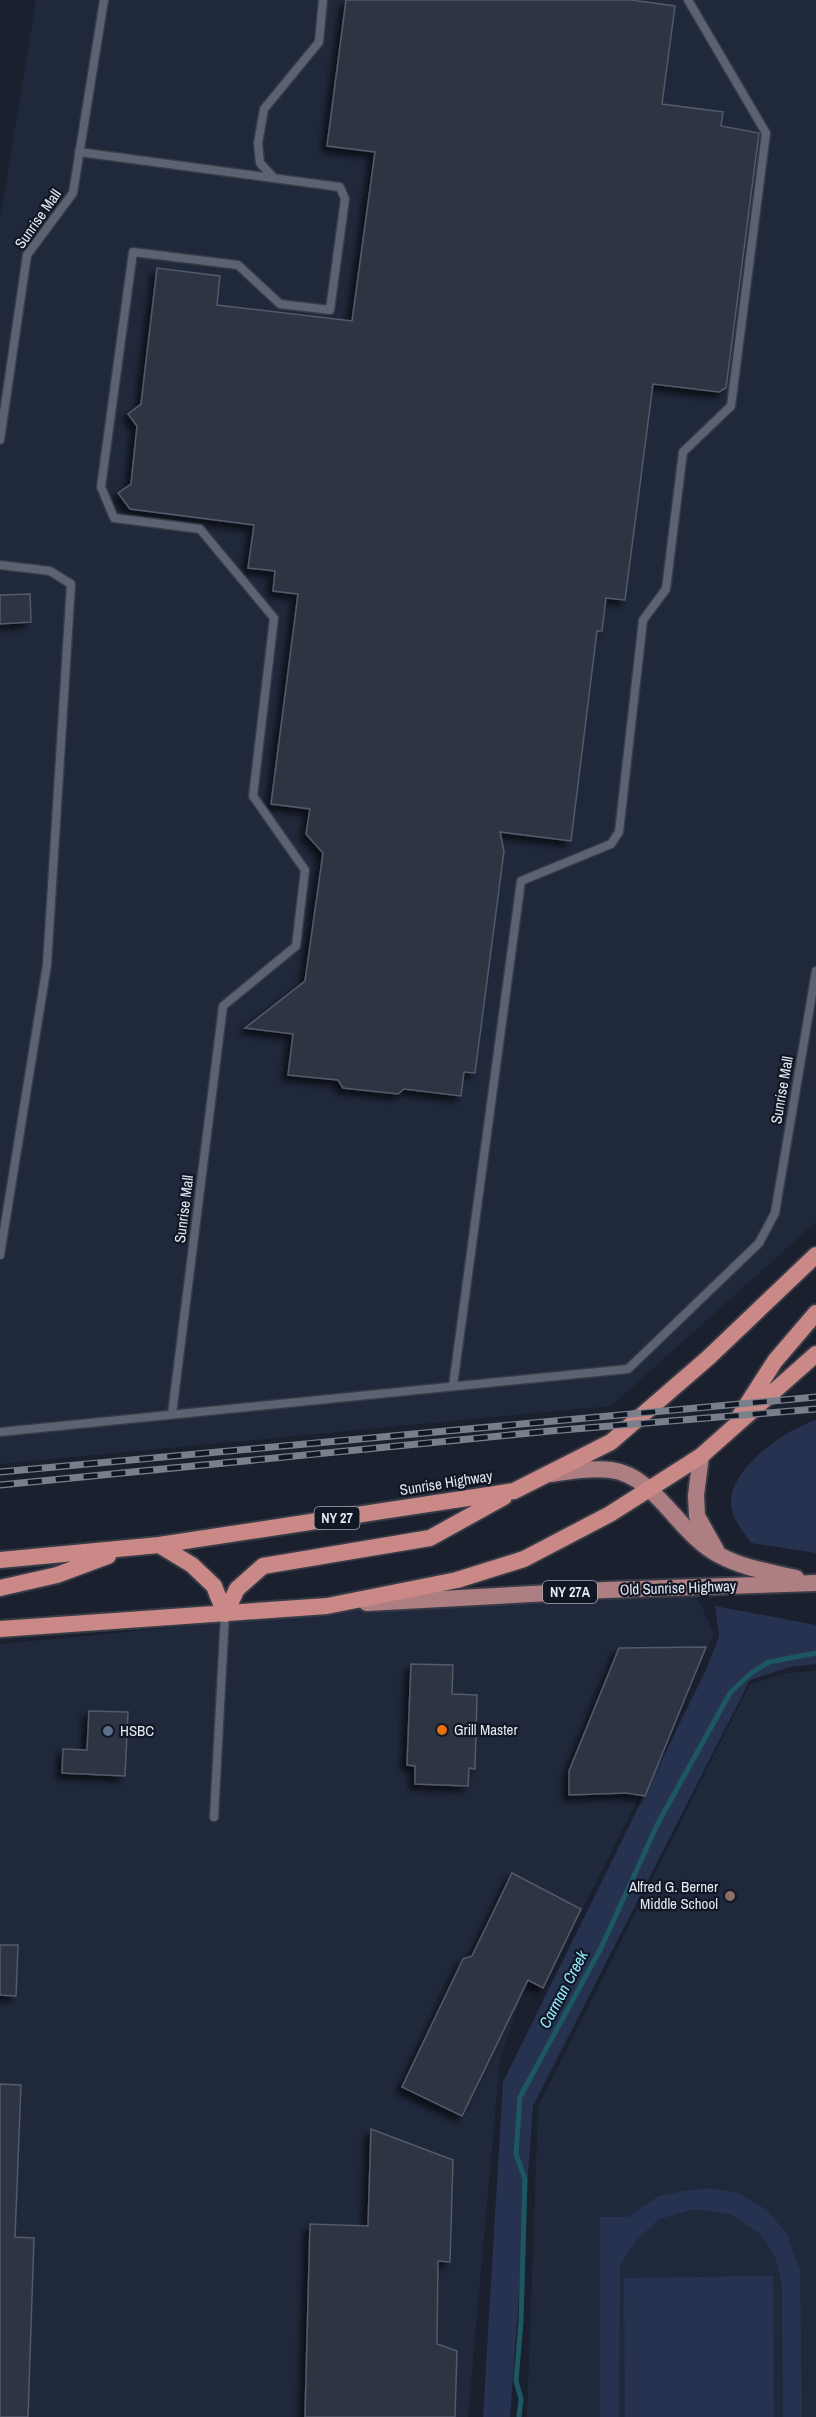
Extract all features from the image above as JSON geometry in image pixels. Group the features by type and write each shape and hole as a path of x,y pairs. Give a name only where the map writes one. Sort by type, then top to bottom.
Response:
{"highway":[{"name":"Sunrise Highway","path":"0,1560 159,1545 514,1491 611,1442 708,1358 816,1255"},
{"path":"725,1438 775,1361 816,1313"},
{"path":"0,1629 327,1606 457,1580 524,1559 651,1490 701,1456 725,1438 816,1354"},
{"path":"225,1614 237,1589 263,1566 430,1539 514,1491"},
{"path":"159,1545 192,1565 214,1586 225,1614"},
{"path":"0,1588 57,1575 125,1549"}],"main road":[{"path":"701,1456 696,1495 697,1516 720,1556"},
{"name":"Old Sunrise Highway","path":"546,1474 612,1470 633,1477 651,1490 685,1530 720,1556 815,1583"},
{"name":"Old Sunrise Highway","path":"327,1606 596,1590 815,1583"}],"lane":[{"path":"104,0 79,152 273,177"},
{"path":"273,177 260,163 258,143 264,109 319,42 323,0"},
{"path":"453,1386 521,881 611,844 619,832 643,620 666,589 683,452 731,406 766,133 688,0"},
{"name":"Sunrise Mall","path":"0,440 27,255 73,193 79,152"},
{"name":"Sunrise Mall","path":"172,1414 223,1006 296,946 305,870 253,796 274,618 200,529 114,518 101,487 134,252 238,266 280,304 330,310 345,199 343,193 340,187 273,177"},
{"path":"0,565 50,571 71,584 47,965 0,1255"},
{"name":"Sunrise Mall","path":"0,1432 628,1368 759,1243 775,1213 816,971"},
{"path":"214,1816 225,1614"}],"shaded area":[{"path":"36,0 816,0 816,1222 611,1406 0,1464 0,219"},
{"path":"816,1420 816,1553 751,1543 738,1524 731,1507 734,1488 740,1475 750,1463 776,1441"},
{"path":"689,1578 714,1634 639,1797 543,1988 527,1981 500,2058 468,2417 0,2417 0,1644"},
{"path":"715,1606 816,1625 816,1664 790,1667 750,1680 533,2106 510,2417 483,2417 503,2082 706,1670 719,1637"},
{"name":"Alfred G. Berner Middle School","path":"816,1671 816,2417 527,2417 538,2107 750,1684 787,1673"},
{"path":"713,2188 740,2194 767,2210 787,2234 800,2271 802,2417 783,2417 782,2286 775,2256 759,2233 730,2214 694,2209 659,2219 634,2243 620,2265 619,2417 600,2417 600,2217 628,2217 657,2197"},
{"path":"773,2276 774,2417 625,2417 624,2278"}],"building":[{"path":"346,0 631,0 675,6 662,104 723,112 721,126 759,133 726,388 719,392 653,384 625,600 606,598 602,631 597,631 571,841 500,832 504,851 475,1073 464,1072 461,1096 404,1089 398,1094 343,1088 338,1080 288,1075 293,1034 245,1028 305,981 323,853 306,834 310,809 271,804 298,594 273,591 275,571 248,568 254,525 130,509 118,493 131,484 137,426 128,414 141,404 157,268 220,276 217,305 352,321 375,152 327,146"},
{"path":"30,594 31,622 0,624 0,595"},
{"path":"706,1647 645,1796 626,1793 569,1795 569,1771 619,1648"},
{"name":"Grill Master","path":"411,1664 453,1665 452,1694 477,1695 475,1769 469,1768 468,1786 415,1784 415,1766 407,1765"},
{"name":"HSBC","path":"89,1711 128,1712 125,1776 62,1773 63,1749 87,1750"},
{"path":"512,1873 581,1909 543,1988 528,1980 462,2116 402,2087 463,1959 472,1956"},
{"path":"0,1945 18,1945 16,1996 0,1995"},
{"path":"0,2084 21,2085 15,2237 34,2238 28,2417 0,2417"},
{"path":"371,2129 453,2160 450,2262 438,2261 437,2344 457,2351 455,2417 305,2417 310,2224 368,2226"}],"waterway":[{"name":"Carman Creek","path":"519,2417 521,2399 516,2381 521,2322 525,2179 516,2154 520,2097 601,1948 658,1823 730,1693 751,1673 769,1662 816,1653"}],"railway":[{"path":"0,1472 816,1397"},
{"path":"0,1485 550,1431 816,1409"}],"place":[{"name":"Grill Master","path":"442,1730"},
{"name":"HSBC","path":"108,1731"},
{"name":"Alfred G. Berner Middle School","path":"730,1896"}]}
